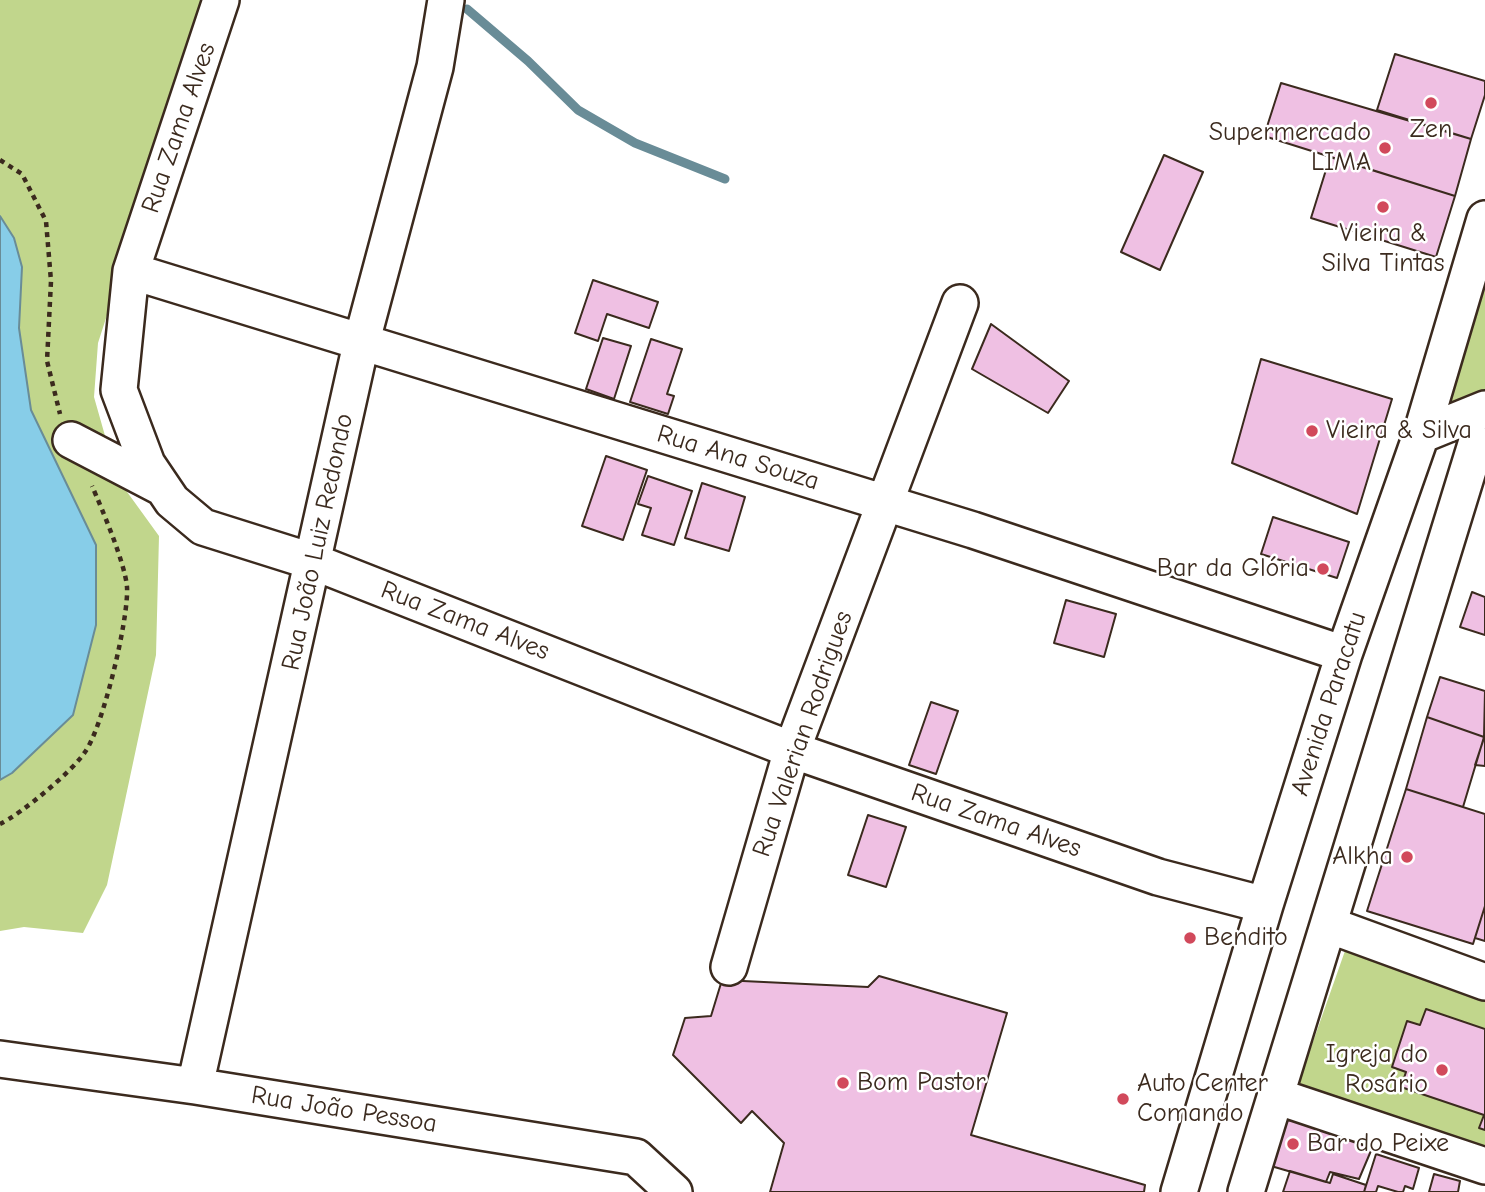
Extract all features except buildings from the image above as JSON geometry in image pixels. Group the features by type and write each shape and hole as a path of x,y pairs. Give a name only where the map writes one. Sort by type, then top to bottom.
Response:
{"street":[{"name":"Rua Zama Alves","path":"221,0 131,271 119,390 147,464 172,501 203,527 314,562 792,750 1158,877 1265,905"},
{"name":"Rua João Luiz Redondo","path":"195,1086 361,344 435,66 446,0"},
{"name":"Avenida Paracatu","path":"1179,1192 1343,654 1421,435 1485,219"},
{"name":"Rua Ana Souza","path":"131,271 361,344 973,530 1343,654"},
{"name":"Rua Valerian Rodrigues","path":"729,967 792,750 960,303"},
{"path":"1421,435 1485,409"},
{"path":"1246,1192 1329,926 1359,815 1485,415"},
{"path":"71,440 163,488"},
{"path":"1329,926 1485,982"},
{"name":"Rua João Pessoa","path":"0,1059 195,1086 636,1157 674,1192"},
{"path":"1276,1096 1485,1166"}],"path":[{"path":"0,159 22,174 46,222 51,281 47,361 63,424 104,512 127,587 113,678 86,752 20,814 0,824"}],"green space":[{"path":"0,0 204,0 165,135 98,343 94,397 117,478 159,536 156,655 107,885 83,933 24,927 0,931"},
{"path":"1485,284 1485,398 1445,416"},
{"path":"1346,948 1485,995 1485,1154 1296,1090"}],"water":[{"path":"0,216 14,238 22,267 19,328 31,410 96,545 96,625 73,715 12,773 0,780"}],"waterway":[{"path":"467,9 528,61 578,110 635,143 725,179"}],"place":[{"name":"Zen","path":"1431,103"},
{"name":"Supermercado LIMA","path":"1385,148"},
{"name":"Vieira & Silva Tintas","path":"1383,207"},
{"name":"Vieira & Silva","path":"1312,431"},
{"name":"Bar da Glória","path":"1323,569"},
{"name":"Alkha","path":"1407,857"},
{"name":"Bendito","path":"1190,938"},
{"name":"Igreja do Rosário","path":"1442,1070"},
{"name":"Bom Pastor","path":"843,1083"},
{"name":"Auto Center Comando","path":"1123,1099"},
{"name":"Bar do Peixe","path":"1293,1144"}]}
